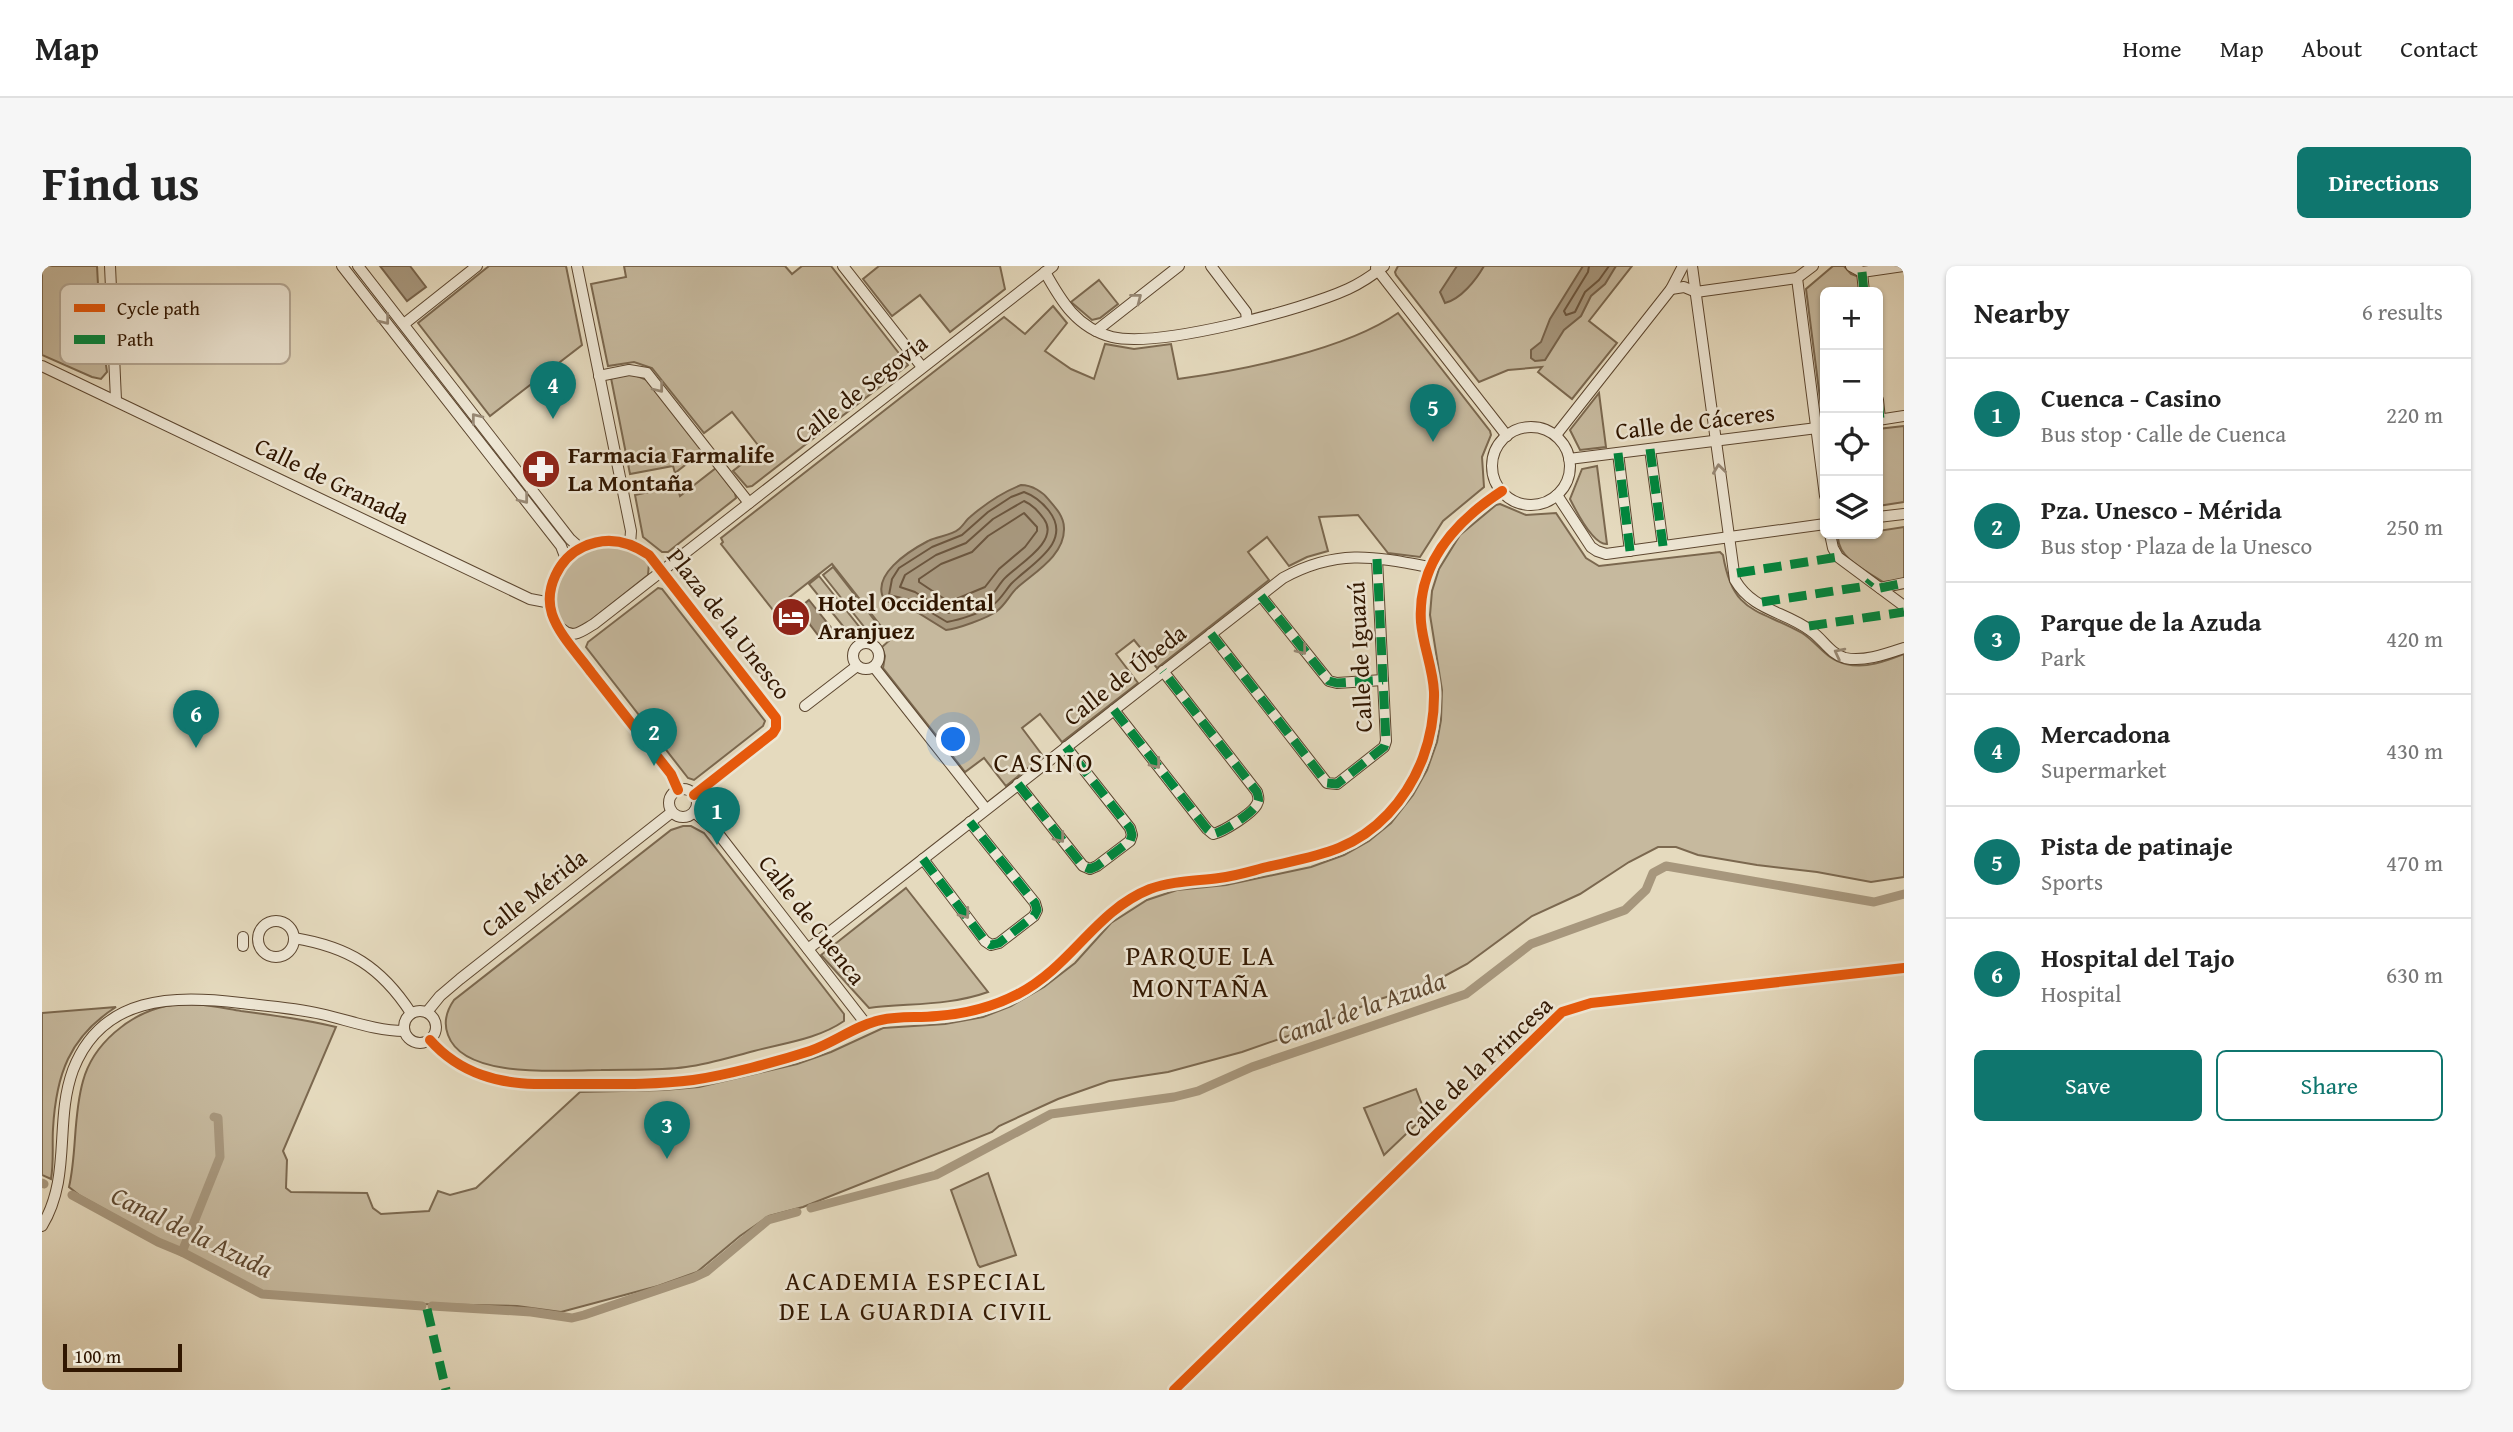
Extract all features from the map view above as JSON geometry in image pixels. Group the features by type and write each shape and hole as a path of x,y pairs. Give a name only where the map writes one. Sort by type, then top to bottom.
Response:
{"street":[{"path":"110,266 111,284"},
{"path":"342,266 553,536 566,559"},
{"path":"358,266 570,539 580,548"},
{"path":"404,324 477,266"},
{"path":"577,266 631,531 630,544"},
{"path":"843,266 922,367"},
{"path":"1096,331 1179,266"},
{"path":"1211,266 1246,312 1247,320"},
{"path":"1556,435 1671,289 1683,266"},
{"path":"1692,266 1735,580 1745,596 1758,605 1806,627 1831,650 1845,658 1866,658 1904,648"},
{"path":"1671,289 1684,287 1696,292 1797,278 1813,266"},
{"path":"1851,266 1862,272 1904,266"},
{"path":"1051,268 1063,305 1078,320 1113,337 1134,339 1191,332 1326,298 1350,288 1379,268 1507,436"},
{"name":"Calle de Segovia","path":"662,571 1051,268"},
{"path":"1862,272 1864,287"},
{"path":"1797,278 1820,421"},
{"path":"114,364 116,400"},
{"name":"Calle de Granada","path":"42,366 530,600 551,603"},
{"path":"599,376 629,370 647,373 749,503"},
{"path":"1883,419 1904,416"},
{"name":"Calle de Cáceres","path":"1569,459 1820,427"},
{"path":"1519,429 1545,429 1556,435 1569,459 1570,472 1565,484 1557,495 1547,502 1527,505 1511,499 1502,491 1494,474 1494,456 1499,445 1519,429"},
{"path":"1650,449 1663,546"},
{"path":"1618,453 1630,551"},
{"path":"430,1040 449,1059 483,1076 502,1081 548,1084 673,1082 718,1074 810,1051 866,1024 884,1019 961,1014 995,1004 1043,979 1079,947 1101,920 1124,902 1150,889 1310,859 1338,850 1365,834 1386,816 1413,780 1423,760 1430,736 1434,690 1421,622 1429,567 1455,529 1502,491"},
{"path":"1557,495 1591,547 1606,554 1820,525"},
{"path":"1883,516 1904,514"},
{"path":"1831,539 1838,557 1904,606"},
{"name":"Plaza de la Unesco","path":"678,790 671,774 586,665 556,621 551,603 554,578 566,559 580,548 603,541 640,548 662,571 771,711 777,723 773,733 694,795"},
{"path":"638,591 652,574 651,559"},
{"name":"Calle de Úbeda","path":"807,949 1283,578 1306,565 1329,559 1377,559 1429,567"},
{"name":"Calle de Iguazú","path":"1211,635 1327,783 1337,784 1384,747 1386,741 1377,559"},
{"name":"Plaza de la Unesco","path":"592,626 662,571"},
{"path":"1880,588 1904,583"},
{"path":"1261,596 1329,681 1383,680"},
{"path":"556,621 566,633 572,634 579,634 592,626"},
{"path":"586,665 577,645 592,626"},
{"path":"869,642 877,647 880,658 874,667 866,669 857,666 854,650 869,642"},
{"path":"805,706 857,666"},
{"path":"874,667 986,809"},
{"path":"1114,709 1207,829 1213,834 1222,833 1256,806 1259,799 1257,792 1163,671"},
{"path":"1018,784 1083,866 1090,869 1097,866 1130,841 1130,828 1066,747"},
{"path":"678,790 687,790 694,795 697,804 694,812 685,817 672,812 670,800 678,790"},
{"name":"Calle Mérida","path":"427,1012 440,996 467,972 672,812"},
{"name":"Calle de Cuenca","path":"694,812 716,832 866,1024"},
{"path":"923,859 985,941 991,945 999,943 1034,916 1037,910 1035,903 970,822"},
{"path":"294,938 326,945 369,964 394,987 411,1013"},
{"name":"Calle de la Princesa","path":"1174,1390 1562,1012 1591,1003 1904,968"},
{"path":"242,1006 243,989"},
{"path":"42,1226 52,1208 61,1174 66,1102 71,1076 82,1052 98,1031 120,1014 150,1002 180,999 318,1013 387,1030 404,1031"},
{"path":"427,1012 436,1023 436,1032 430,1040 417,1043 409,1039 404,1031 405,1021 411,1013 427,1012"}],"shaded area":[{"path":"42,266 97,266 98,284 60,284 60,363 42,355"},
{"path":"489,266 566,266 582,345 490,416 418,323"},
{"path":"624,266 785,266 792,274 802,266 831,266 908,365 752,486 747,487 733,471 761,449 732,412 704,433 652,368 634,362 608,366 591,284 626,277"},
{"path":"879,266 1000,266 1005,289 950,332 920,295 892,316 863,279"},
{"path":"1398,266 1632,266 1589,321 1617,343 1572,399 1538,372 1542,367 1508,370 1479,382 1396,275"},
{"path":"1833,266 1844,266 1851,274 1859,277 1860,287 1820,287 1820,398 1806,289"},
{"path":"1099,280 1118,304 1100,318 1092,320 1071,302"},
{"path":"1053,306 1067,323 1045,351 1071,369 1094,379 1105,344 1134,349 1171,344 1178,379 1262,364 1322,348 1350,338 1398,313 1491,435 1482,457 1484,487 1443,521 1420,557 1388,553 1358,515 1319,517 1328,551 1289,566 1267,537 1248,552 1269,580 1157,668 1134,640 1116,654 1138,683 1062,742 1040,714 1022,728 1043,756 1006,786 984,758 965,772 883,668 885,656 882,647 891,639 832,564 773,610 721,544 721,538 1004,317 1025,334"},
{"path":"62,364 106,364 107,372 101,379"},
{"path":"632,374 647,380 703,451 675,473 673,466 630,474 611,378"},
{"path":"1599,393 1606,447 1580,450 1570,430"},
{"path":"1904,426 1904,502 1883,505 1883,476 1883,428"},
{"path":"1597,466 1607,544 1596,539 1591,533 1570,499 1582,469"},
{"path":"716,468 736,498 668,552 662,552 643,537 635,495 677,486 680,496"},
{"path":"1500,504 1526,515 1556,513 1586,558 1599,566 1720,552 1733,589 1741,599 1760,613 1802,633 1833,659 1861,666 1904,654 1904,877 1871,882 1698,855 1676,847 1658,847 1629,862 1580,894 1532,916 1467,964 1430,984 1380,999 1242,1052 1168,1072 1109,1081 1058,1099 999,1126 992,1132 803,1207 769,1216 697,1272 658,1286 561,1312 517,1306 421,1304 262,1292 163,1242 69,1187 78,1107 88,1067 104,1043 126,1023 166,1006 204,1005 336,1027 283,1151 287,1160 286,1188 291,1192 367,1193 373,1208 381,1214 429,1211 438,1191 450,1195 476,1188 580,1092 699,1087 797,1064 883,1028 945,1024 983,1017 1011,1006 1044,987 1075,963 1111,923 1147,900 1177,890 1226,885 1311,867 1344,855 1369,841 1391,823 1413,795 1427,770 1437,742 1442,690 1430,615 1432,591 1439,569 1460,535"},
{"path":"1904,527 1904,580 1883,582 1848,558 1838,539 1883,539 1883,530"},
{"path":"605,545 623,548 639,555 649,563 648,575 579,630 564,627 557,613 555,599 561,575 579,556"},
{"path":"833,567 879,626 869,633 823,575"},
{"path":"819,576 865,634 855,641 809,584"},
{"path":"658,588 662,589 765,721 763,726 694,780 688,778 586,647 588,642"},
{"path":"691,826 704,833 844,1014 844,1021 800,1040 695,1066 675,1068 563,1071 516,1069 493,1066 473,1059 458,1049 448,1035 446,1025 454,1000 671,830"},
{"path":"906,888 988,992 944,1002 869,1008 821,955"},
{"path":"116,1007 87,1031 68,1059 55,1109 51,1179 42,1175 42,1013"},
{"path":"1416,1089 1426,1115 1384,1155 1364,1108"},
{"path":"988,1173 1016,1255 980,1267 951,1190"}],"water":[{"path":"380,266 410,266 426,287 407,301"},
{"path":"1457,266 1484,266 1462,293 1445,303 1440,292"},
{"path":"1583,266 1616,266 1605,284 1591,296 1581,316 1564,330 1545,360 1535,361 1531,358 1531,350 1541,342 1550,319"},
{"path":"1021,485 1029,486 1047,497 1063,520 1063,538 1060,547 1048,562 1018,587 997,611 972,623 946,630 907,606 885,601 881,592 882,582 893,565 928,541 956,531 988,503"},
{"path":"809,600 833,630 821,639 798,609"}],"waterway":[{"name":"Canal de la Azuda","path":"811,1208 936,1175 1051,1114 1174,1097 1198,1091 1252,1067 1466,994 1531,944 1625,910 1646,890 1653,873 1666,866 1874,902 1904,894"},
{"path":"182,1252 220,1157 218,1118 214,1117"},
{"name":"Canal de la Azuda","path":"72,1195 262,1294 422,1306"},
{"name":"Canal de la Azuda","path":"432,1306 531,1312 572,1318 584,1315 706,1272 768,1220 797,1212"}],"marked path":[{"path":"1862,272 1864,287"},
{"path":"1650,449 1663,546"},
{"path":"1618,453 1630,551"},
{"path":"1737,573 1838,557"},
{"path":"1211,634 1327,783 1337,784 1384,747 1386,741 1377,559"},
{"path":"1762,602 1867,586 1871,581"},
{"path":"1880,588 1904,583"},
{"path":"1261,596 1329,681 1337,683 1383,680"},
{"path":"1809,626 1904,612"},
{"path":"1114,710 1213,834 1244,817 1257,804 1257,792 1163,671"},
{"path":"1018,784 1083,866 1090,869 1097,866 1130,841 1130,828 1066,747"},
{"path":"923,859 985,941 991,945 999,943 1034,916 1037,910 1035,903 970,822"},
{"path":"427,1309 446,1390"}],"cycle path":[{"path":"430,1040 448,1057 468,1069 493,1079 516,1083 648,1083 721,1075 810,1051 881,1020 958,1014 999,1003 1037,982 1114,911 1150,889 1237,875 1347,845 1388,814 1408,787 1423,758 1434,709 1433,683 1421,622 1421,601 1426,581 1433,563 1455,530 1502,491"},
{"path":"678,790 671,774 569,644 552,614 550,595 556,575 567,559 583,547 609,541 625,543 649,555 776,718 773,733 694,795"},
{"path":"1174,1390 1562,1012 1591,1003 1904,968"}],"place":[{"name":"Mercadona","path":"553,419"},
{"name":"Pista de patinaje","path":"1433,442"},
{"name":"Farmacia Farmalife La Montaña","path":"541,469"},
{"name":"Hotel Occidental Aranjuez","path":"791,617"},
{"name":"Hospital del Tajo","path":"196,748"},
{"name":"Pza. Unesco - Mérida","path":"654,766"},
{"name":"Cuenca - Casino","path":"717,845"},
{"name":"Parque de la Azuda","path":"667,1159"}],"district":[{"name":"CASINO","path":"1044,762"},
{"name":"PARQUE LA MONTAÑA","path":"1201,971"},
{"name":"ACADEMIA ESPECIAL DE LA GUARDIA CIVIL","path":"916,1296"}]}
